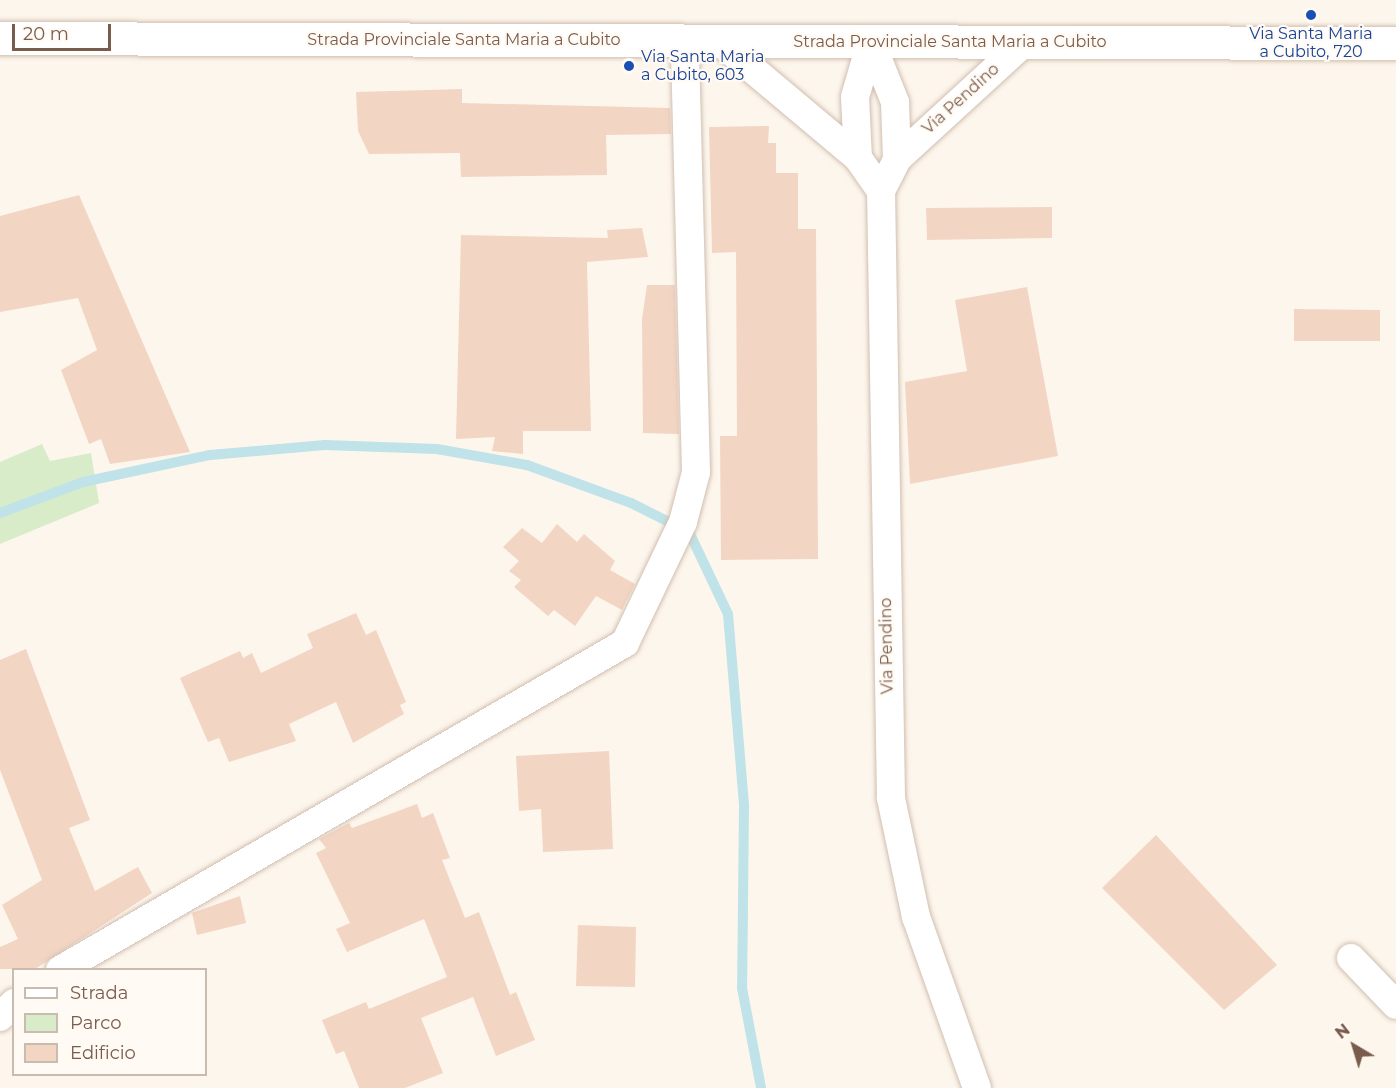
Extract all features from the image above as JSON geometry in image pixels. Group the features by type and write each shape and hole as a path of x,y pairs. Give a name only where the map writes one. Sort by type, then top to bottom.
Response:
{"main road":[{"name":"Strada Provinciale Santa Maria a Cubito","path":"0,38 1396,44"}],"street":[{"path":"62,968 624,643 678,532 696,472 685,41"},
{"name":"Via Pendino","path":"977,1088 916,917 891,798 881,191 897,159 1026,41"},
{"path":"720,42 858,158 881,191"},
{"path":"858,158 855,97 871,42"},
{"name":"Via Pendino","path":"871,42 895,102 897,159"},
{"path":"1351,958 1396,1005"},
{"path":"0,1017 12,1006"}],"green space":[{"path":"42,444 50,461 91,453 99,503 0,544 0,462"}],"building":[{"path":"462,89 462,103 670,108 671,134 606,135 607,175 461,177 460,153 369,154 358,131 356,92"},
{"path":"769,126 768,143 776,143 776,173 798,173 798,229 816,229 818,559 721,560 720,436 737,436 736,252 712,253 709,127"},
{"path":"79,195 190,452 110,464 101,439 89,444 61,370 97,350 78,298 0,312 0,216"},
{"path":"1052,207 1052,238 927,240 926,208"},
{"path":"642,228 648,257 587,262 591,431 523,431 523,454 492,451 495,437 456,439 461,235 608,238 607,230"},
{"path":"647,285 675,285 679,434 643,433 642,319"},
{"path":"1027,287 1058,456 910,484 905,382 967,371 955,300"},
{"path":"1294,309 1380,310 1380,341 1294,341"},
{"path":"557,524 577,542 584,534 615,561 610,570 635,584 622,610 596,596 575,626 554,610 548,616 514,587 521,580 509,571 519,561 503,547 522,528 542,543"},
{"path":"356,613 366,635 376,630 406,702 400,705 404,714 353,743 336,702 289,724 296,741 229,762 219,738 208,742 180,678 240,651 243,658 252,653 261,673 313,648 307,634"},
{"path":"26,649 90,820 69,828 95,891 138,867 152,893 37,968 0,969 0,947 18,939 2,905 42,880 0,770 0,660"},
{"path":"609,751 613,849 543,852 541,809 519,811 516,756"},
{"path":"417,804 422,818 433,813 450,858 442,860 465,918 479,912 510,995 516,992 535,1040 496,1056 473,997 421,1018 443,1073 405,1088 359,1088 344,1051 336,1054 322,1020 366,1002 369,1009 447,977 424,919 347,952 336,929 350,923 316,853 326,848 319,839 349,823 352,828"},
{"path":"1156,835 1277,965 1224,1010 1102,888"},
{"path":"240,896 246,923 197,935 192,913"},
{"path":"578,925 636,927 635,987 576,986"}],"waterway":[{"path":"0,513 83,482 210,455 325,445 437,449 527,465 631,503 689,532 728,614 744,806 742,988 761,1088"}],"place":[{"name":"Via Santa Maria a Cubito, 720","path":"1311,15"},
{"name":"Via Santa Maria a Cubito, 603","path":"629,66"}]}
